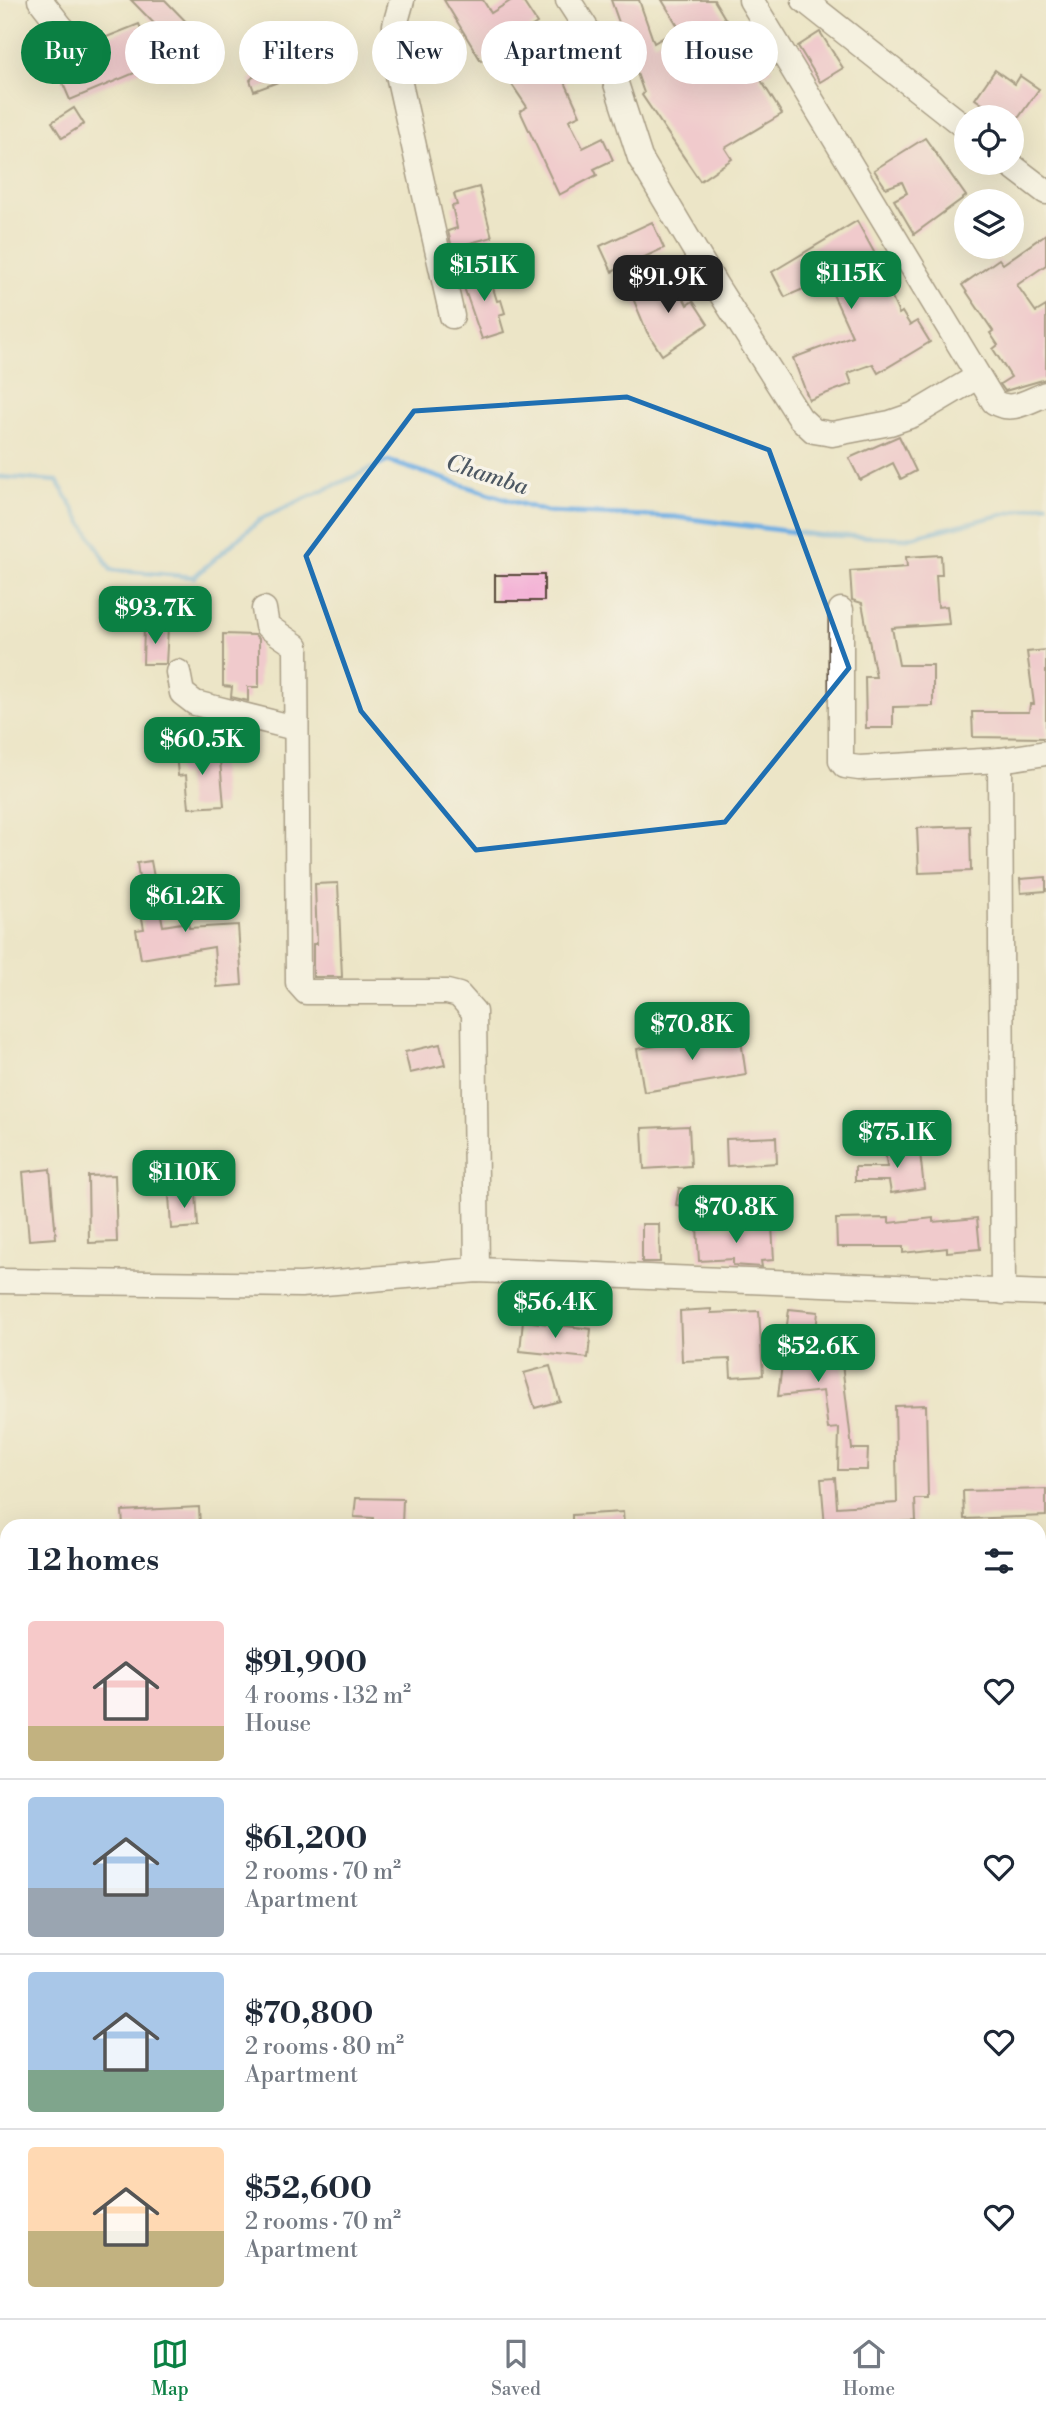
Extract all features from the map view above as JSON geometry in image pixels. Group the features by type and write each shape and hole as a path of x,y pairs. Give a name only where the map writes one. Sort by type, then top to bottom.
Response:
{"street":[{"path":"40,0 56,21"},
{"path":"402,0 395,24 394,57 452,316"},
{"path":"568,0 610,65 640,158 800,418 814,431 832,434 890,423 913,415 977,377"},
{"path":"751,0 993,402 1003,408 1046,394"},
{"path":"804,0 954,119"},
{"path":"1024,175 1046,192"},
{"path":"264,610 267,626 296,646 298,983 306,992 447,992 459,995 474,1012 477,1270"},
{"path":"841,610 841,761 845,766 859,768 1000,760 1046,753"},
{"path":"178,672 182,693 195,703 295,725"},
{"path":"1000,760 1003,1292"},
{"path":"0,1281 301,1285 477,1270 1046,1293"}],"highlighted area":[{"path":"627,397 769,450 849,668 725,822 476,850 361,711 306,556 414,411"}],"building":[{"path":"131,0 165,0 185,21 152,21"},
{"path":"444,0 483,0 491,13 512,0 522,0 536,21 481,21 481,61 467,38 467,21 457,21"},
{"path":"611,0 639,0 646,21 618,21"},
{"path":"662,0 714,0 727,21 675,21"},
{"path":"647,23 654,43 661,39 661,84 763,84 782,114 725,148 732,159 700,181 642,95 644,93 641,84 647,84"},
{"path":"125,30 125,77 111,83 111,35"},
{"path":"820,32 843,68 820,82 798,46"},
{"path":"995,70 1015,84 1020,76 1039,89 1024,110 1024,105 984,105 975,99"},
{"path":"63,84 108,84 70,100"},
{"path":"251,84 273,84 254,91"},
{"path":"512,84 566,84 580,115 569,120 583,148 603,138 613,160 594,169 597,175 559,195 520,111 527,107"},
{"path":"74,108 84,124 62,138 52,122"},
{"path":"925,138 961,189 954,189 954,205 914,234 894,200 907,193 902,182 886,188 874,170"},
{"path":"479,187 492,237 452,248 448,231 457,228 452,206 457,205 454,194"},
{"path":"857,221 892,285 887,287 899,314 902,312 910,325 917,321 930,342 878,373 873,364 848,373 852,384 809,400 793,358 852,336 826,279 785,297 772,272"},
{"path":"652,222 664,248 612,272 600,246"},
{"path":"1046,234 1046,265 1017,285 1036,312 1046,306 1046,379 1005,391 1000,384 1011,377 993,349 998,345 990,333 993,331 962,285 999,259 1003,264 1010,259 1024,259 1024,249"},
{"path":"487,268 497,301 501,300 505,313 499,315 504,332 482,339 460,276"},
{"path":"673,277 687,305 693,301 708,324 662,355 647,332 632,296"},
{"path":"899,436 916,471 901,479 893,463 860,480 849,458"},
{"path":"941,555 942,575 936,575 938,607 947,606 949,624 892,628 899,665 933,665 933,706 893,707 893,728 866,728 865,677 876,677 862,603 852,600 850,571 907,567 906,557"},
{"path":"495,575 544,575 544,601 495,601"},
{"path":"144,627 168,628 166,664 143,664"},
{"path":"223,634 255,635 259,639 259,687 248,687 248,701 231,697 232,687 223,686"},
{"path":"1046,650 1046,738 973,737 972,712 1029,712 1030,704 1034,704 1027,652"},
{"path":"219,749 224,806 189,808 186,775 178,776 176,752"},
{"path":"970,826 971,871 919,873 917,828"},
{"path":"151,861 163,926 188,922 189,928 238,925 242,985 217,987 214,947 141,959 136,930 144,929 136,886 140,886 137,863"},
{"path":"1046,877 1046,891 1021,893 1020,879"},
{"path":"338,883 342,977 313,977 313,944 317,944 315,884"},
{"path":"740,1033 746,1075 644,1092 637,1049"},
{"path":"440,1044 445,1065 410,1073 405,1052"},
{"path":"689,1126 691,1166 644,1169 642,1128"},
{"path":"776,1137 777,1163 727,1166 726,1139"},
{"path":"919,1144 924,1188 891,1193 889,1181 855,1181 855,1167 887,1167 885,1148"},
{"path":"50,1169 56,1238 29,1240 23,1172"},
{"path":"115,1175 117,1242 89,1243 88,1176"},
{"path":"679,1188 708,1193 705,1210 676,1205"},
{"path":"196,1192 198,1227 171,1229 169,1194"},
{"path":"889,1218 889,1223 933,1218 933,1222 977,1218 980,1249 947,1252 947,1248 903,1253 903,1247 837,1247 836,1219"},
{"path":"642,1224 659,1224 660,1262 642,1262"},
{"path":"772,1226 774,1260 761,1261 762,1267 733,1265 733,1259 699,1261 697,1227"},
{"path":"711,1309 711,1313 759,1311 763,1375 731,1377 730,1359 682,1361 680,1311"},
{"path":"789,1309 818,1312 812,1368 842,1364 852,1449 868,1449 867,1470 838,1470 839,1428 828,1429 823,1391 778,1396"},
{"path":"523,1321 591,1329 588,1358 520,1351"},
{"path":"550,1366 560,1401 535,1408 524,1373"},
{"path":"926,1405 928,1499 915,1499 916,1519 824,1519 821,1479 835,1478 837,1507 897,1503 895,1406"},
{"path":"1046,1489 1046,1516 964,1519 963,1491"},
{"path":"356,1498 403,1499 402,1519 354,1517"},
{"path":"199,1507 200,1519 123,1519 122,1511"},
{"path":"623,1512 624,1519 572,1519 572,1515"}],"waterway":[{"name":"Chamba","path":"0,477 57,481 111,570 194,577 262,518 388,461 546,512 675,517 818,535 907,538 1046,504"}]}
